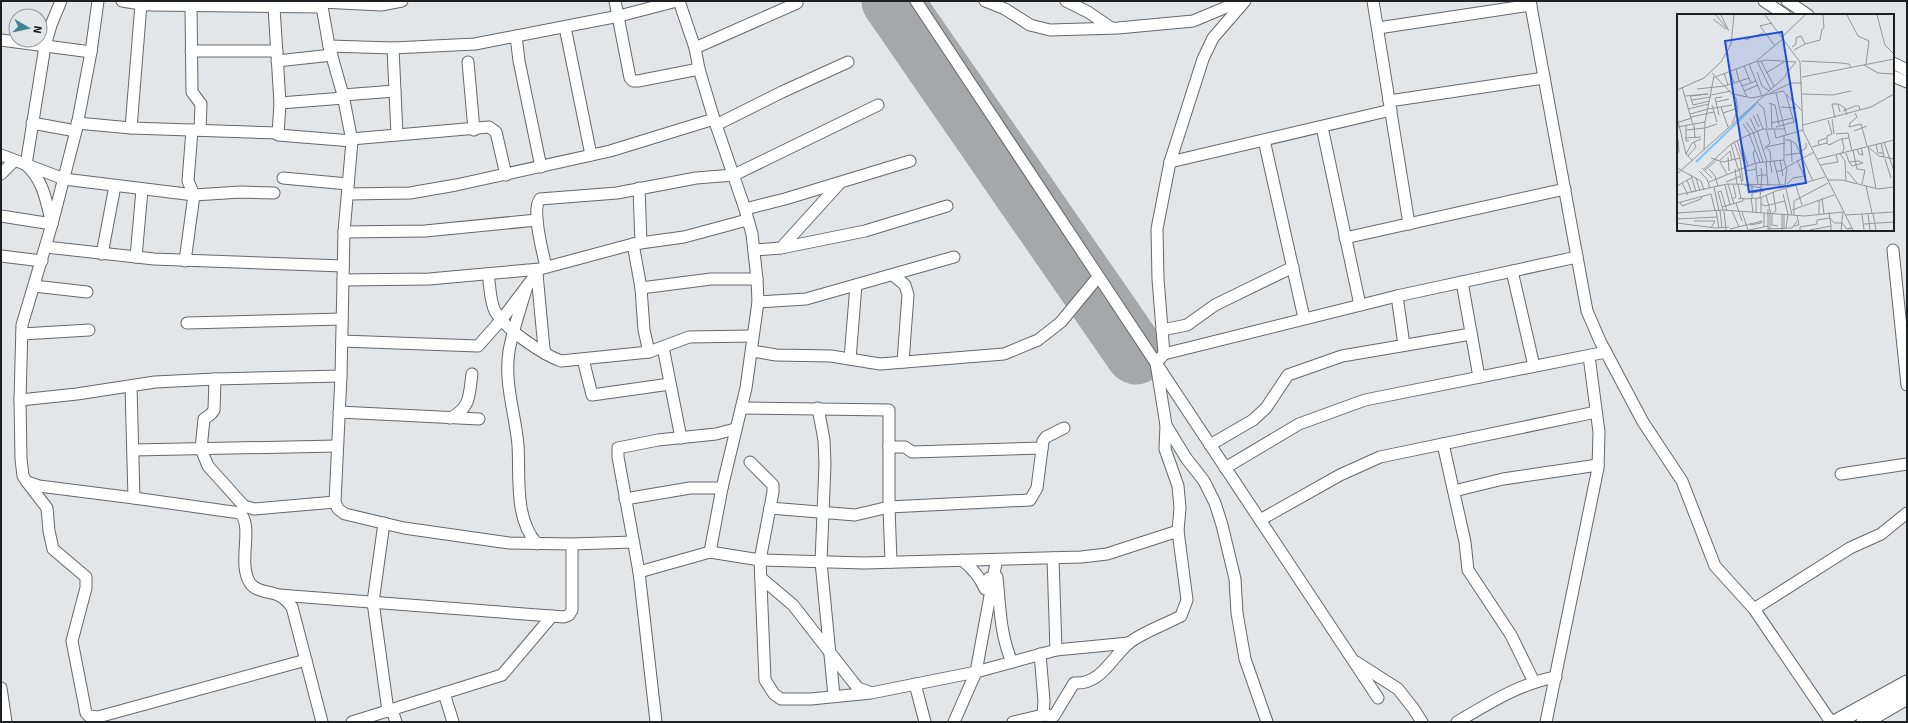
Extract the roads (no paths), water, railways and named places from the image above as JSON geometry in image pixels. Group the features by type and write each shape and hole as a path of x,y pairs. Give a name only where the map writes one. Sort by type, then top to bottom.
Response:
{"highway":[{"path":"1858,719 1907,683"},
{"path":"1836,722 1858,719 1907,697"}],"street":[{"path":"48,36 61,1"},
{"path":"98,1 91,52 77,127 46,247 22,325 20,400 21,459 23,476 47,508 49,531 53,549 86,577 86,588 72,641 86,713 89,716 98,717 306,660"},
{"path":"122,1 190,6 274,7 321,3 381,5 402,1"},
{"path":"615,1 630,78 633,81 638,82 699,69"},
{"path":"916,1 1378,698"},
{"path":"985,1 1005,9 1030,25 1050,30 1193,21 1241,1"},
{"path":"1066,1 1088,12 1110,27"},
{"path":"1164,354 1158,279 1157,229 1170,162 1203,59 1213,38 1246,1"},
{"path":"1374,1 1409,224"},
{"path":"1764,1 1784,14"},
{"path":"1787,1 1806,14"},
{"path":"191,51 277,56 331,50 475,44 619,16 681,2 715,122 745,209 754,250 757,279 758,302 752,336 752,351 742,408 735,429 710,552"},
{"path":"131,128 148,3"},
{"path":"321,3 331,50 344,97 352,140 344,232 341,376 335,502 338,509 345,514 404,528 509,543 572,544 633,542"},
{"path":"695,48 797,3"},
{"path":"1378,28 1531,3 1587,311 1606,352 1643,422 1682,481 1715,566 1754,609 1831,722"},
{"path":"185,261 194,195 188,181 201,104 192,92 190,6"},
{"path":"274,7 280,103 278,133"},
{"path":"565,27 591,155"},
{"path":"516,36 519,61 541,167"},
{"path":"48,46 91,52"},
{"path":"26,165 45,48"},
{"path":"393,48 397,135"},
{"path":"468,62 474,130"},
{"path":"283,178 348,189 410,193 506,175 591,155 715,122 848,62"},
{"path":"1894,64 1907,70"},
{"path":"1894,76 1907,82"},
{"path":"1170,162 1322,127 1390,106 1544,78"},
{"path":"280,103 395,91"},
{"path":"546,354 544,349 541,270 537,220 537,208 540,199 617,193 696,178 734,175 878,105"},
{"path":"32,123 77,127 278,133 281,137 352,140 397,135 474,130 489,127 496,132 506,175"},
{"path":"1322,127 1360,305"},
{"path":"1264,140 1304,318"},
{"path":"1,155 64,179 142,190 194,195 241,192 274,193"},
{"path":"1,174 14,161"},
{"path":"745,209 839,183 910,161"},
{"path":"26,165 37,176 41,183 52,224"},
{"path":"781,248 839,183"},
{"path":"102,254 115,186"},
{"path":"639,188 637,243 644,330 649,352"},
{"path":"1345,238 1564,189"},
{"path":"136,257 142,190"},
{"path":"754,250 781,248 865,232 947,206"},
{"path":"1,216 52,224"},
{"path":"344,232 425,232 537,220"},
{"path":"343,280 429,279 541,270 637,243 684,237 747,220"},
{"path":"46,247 102,254 185,261 343,266"},
{"path":"1893,250 1907,385"},
{"path":"1,256 42,261"},
{"path":"758,302 806,299 954,257"},
{"path":"1156,363 1164,354 1304,318 1577,257"},
{"path":"1162,330 1187,325 1215,305 1293,267"},
{"path":"342,341 478,346 483,342 541,270"},
{"path":"1512,271 1534,366"},
{"path":"488,274 495,310 502,319 515,331 546,354 561,361 649,352 689,337 752,336"},
{"path":"894,275 905,285 908,295 903,362"},
{"path":"752,351 776,355 831,356 880,364 1004,354 1038,340 1061,322 1098,276"},
{"path":"641,288 711,279 757,279"},
{"path":"1462,282 1479,377"},
{"path":"850,359 856,285"},
{"path":"34,286 87,292"},
{"path":"527,286 510,350 507,378 518,444 518,480 522,506 529,534 537,544"},
{"path":"1397,296 1404,345"},
{"path":"188,323 342,319"},
{"path":"22,334 88,330"},
{"path":"1210,444 1253,420 1266,408 1288,375 1342,356 1471,334"},
{"path":"663,347 681,438"},
{"path":"1226,468 1299,424 1316,416 1365,400 1606,352"},
{"path":"1546,722 1598,465 1599,432 1589,356"},
{"path":"583,359 592,395 670,384"},
{"path":"1014,722 1043,715 1054,716 1074,683 1088,682 1098,676 1129,643 1181,616 1187,600 1178,531 1180,508 1178,486 1165,449 1166,425 1156,363"},
{"path":"450,418 458,414 467,405 472,374"},
{"path":"20,400 154,382 341,376"},
{"path":"215,379 214,410 204,419 201,449 208,466 244,506 254,509 335,502"},
{"path":"131,386 134,498"},
{"path":"742,408 889,410 889,507 891,562"},
{"path":"818,408 824,440 825,464 821,562 834,696"},
{"path":"339,412 479,419"},
{"path":"1260,520 1340,475 1380,457 1596,412"},
{"path":"1166,425 1186,458 1204,481 1215,503 1222,525 1234,579 1237,613 1245,659 1267,722"},
{"path":"770,508 822,513 855,514 889,507 1030,500 1037,488 1043,442 1046,438 1064,428"},
{"path":"656,722 639,572 625,499 618,457 618,448 658,440 716,434 735,429"},
{"path":"1443,444 1465,542 1468,570 1511,635 1534,682"},
{"path":"133,450 337,446"},
{"path":"889,447 906,447 912,452 1042,448"},
{"path":"750,462 773,485 760,560 765,680 768,687 774,694 781,698 811,699 871,693 976,672 1056,650 1129,643"},
{"path":"1841,474 1907,464"},
{"path":"1454,491 1503,479 1598,465"},
{"path":"27,482 39,486 240,513 244,518 244,570 250,584 258,590 277,594 564,617 570,615 572,610 572,544"},
{"path":"625,499 690,488 722,488"},
{"path":"1754,609 1850,548 1881,534 1907,513"},
{"path":"384,523 373,602 390,711 396,722"},
{"path":"639,572 710,552 760,560 821,562 996,561 1082,557 1107,554 1178,531"},
{"path":"1053,558 1056,650"},
{"path":"962,560 972,568 981,580 985,589 996,561"},
{"path":"996,561 1002,631 1012,662"},
{"path":"954,722 976,672 996,561"},
{"path":"761,578 793,605 830,650 858,688 871,693"},
{"path":"277,594 285,599 292,607 322,722"},
{"path":"352,722 502,675 552,616"},
{"path":"1040,654 1044,701 1043,715"},
{"path":"1352,659 1398,689 1422,722"},
{"path":"1457,722 1498,699 1534,682 1556,677"},
{"path":"915,684 925,722"},
{"path":"1,688 4,720"},
{"path":"444,693 453,722"}]}
